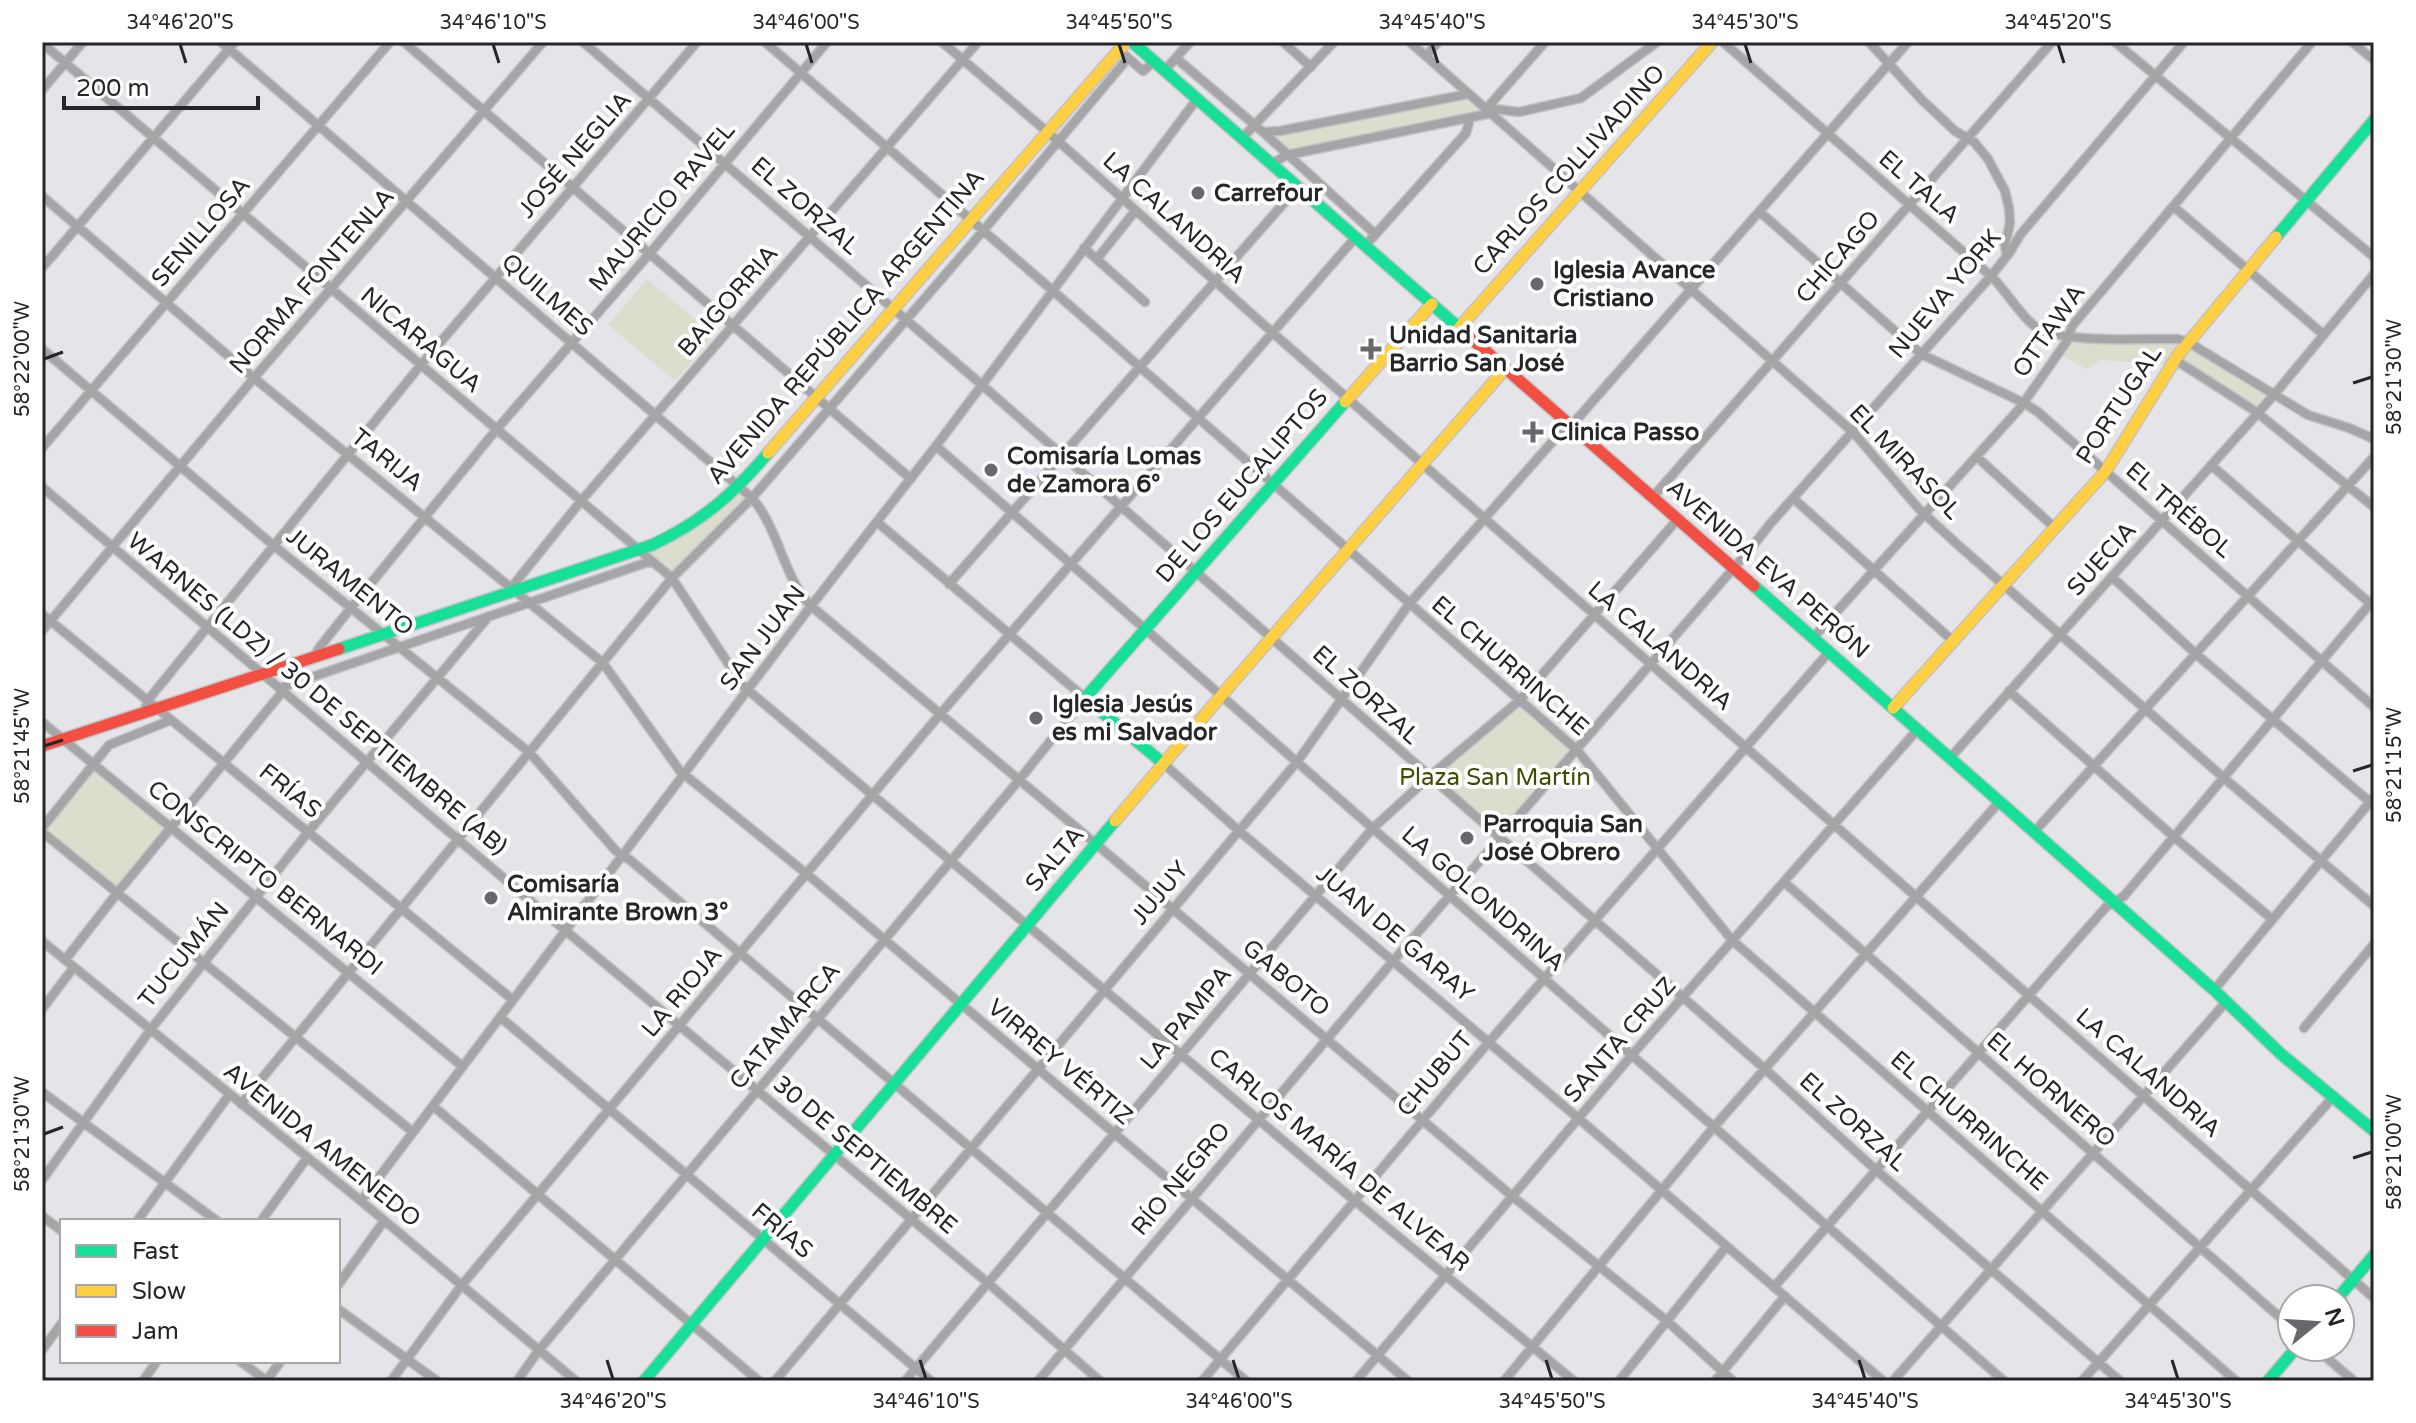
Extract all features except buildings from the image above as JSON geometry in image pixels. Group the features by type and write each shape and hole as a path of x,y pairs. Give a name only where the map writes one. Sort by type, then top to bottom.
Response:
{"street":[{"path":"42,90 83,42"},
{"name":"QUILMES","path":"221,42 232,45 320,126 752,498 800,591 811,606"},
{"name":"SENILLOSA","path":"42,448 390,42"},
{"path":"404,42 911,479"},
{"name":"NORMA FONTENLA","path":"42,631 254,378 543,42"},
{"name":"EL ZORZAL","path":"583,42 1121,506 2120,1381"},
{"name":"JOSÉ NEGLIA","path":"152,704 206,626 347,454 697,42"},
{"name":"EL CHURRINCHE","path":"765,42 1577,750 1732,940 2236,1381"},
{"name":"MAURICIO RAVEL","path":"314,657 496,430 827,42"},
{"name":"LA CALANDRIA","path":"942,42 2374,1298"},
{"name":"BAIGORRIA","path":"513,590 581,501 978,42"},
{"path":"1165,70 1190,42"},
{"path":"1283,42 1311,67"},
{"path":"1242,138 1259,129 1334,42"},
{"name":"EL MIRASOL","path":"1410,42 1853,432 1925,514 2004,585 2374,906"},
{"path":"1426,56 1438,42"},
{"path":"1489,111 1545,42"},
{"path":"1271,164 1287,155 1470,119 1489,111 1519,112 1581,98 1657,42"},
{"name":"CARLOS COLLIVADINO","path":"1459,328 1712,42"},
{"name":"EL TALA","path":"1723,42 1991,276 2033,325 2044,331 2068,336 2178,339 2188,342 2313,418 2372,436"},
{"path":"1869,42 1921,99 1955,131 1978,146 1988,159 2005,191 2010,216 2005,245 2007,256"},
{"name":"JUJUY","path":"775,1381 1297,762 1409,604 1908,42"},
{"name":"CHICAGO","path":"1652,498 2052,42"},
{"path":"2115,42 2374,257"},
{"name":"NUEVA YORK","path":"1733,569 1991,276 2020,235 2184,42"},
{"name":"OTTAWA","path":"1813,638 2024,403 2072,326 2312,42"},
{"path":"2352,42 2374,60"},
{"name":"NICARAGUA","path":"42,43 672,578 749,691"},
{"path":"42,268 232,45"},
{"name":"AVENIDA EVA PERÓN","path":"1126,48 1155,61 2035,831 2214,990 2281,1054 2374,1131"},
{"name":"AVENIDA REPÚBLICA ARGENTINA","path":"42,746 144,712 152,704 262,674 638,551 687,528 739,487 1047,132 1126,48"},
{"name":"AVENIDA REPÚBLICA ARGENTINA","path":"241,1104 672,578 752,498 983,231 1058,141 1126,48"},
{"path":"1176,58 1375,234"},
{"path":"1259,129 1280,131 1468,94"},
{"name":"SAN JUAN","path":"361,1201 1197,99"},
{"name":"LA RIOJA","path":"391,1381 461,1286 941,713 1273,333 1360,242 1375,234 1466,133 1470,119"},
{"name":"PORTUGAL","path":"1893,708 2105,472 2174,359 2374,120"},
{"path":"949,584 1298,187"},
{"name":"TARIJA","path":"42,196 254,378 603,663 685,775"},
{"path":"2174,207 2324,335"},
{"path":"1097,259 1135,211"},
{"name":"EL TRÉBOL","path":"1760,212 1921,354 2024,403 2060,431 2374,707"},
{"path":"1084,248 1145,302"},
{"name":"SUECIA","path":"1950,758 2274,395 2374,274"},
{"name":"DE LOS EUCALIPTOS","path":"1085,698 1432,304"},
{"name":"JURAMENTO","path":"42,349 350,609 529,752 611,846 1246,1381"},
{"path":"2174,359 2258,413 2374,507"},
{"name":"SALTA","path":"644,1381 1220,697 1505,369"},
{"name":"LA GOLONDRINA","path":"936,446 2004,1381"},
{"path":"1977,457 2055,528"},
{"path":"2035,831 2374,457"},
{"path":"1774,1287 2106,907 2124,896 2373,603 2211,465"},
{"name":"WARNES (LDZ) / 30 DE SEPTIEMBRE (AB)","path":"42,487 566,931"},
{"path":"1794,499 1953,641"},
{"name":"LA PAMPA","path":"905,1381 1372,829 1520,700 1677,520"},
{"name":"JUAN DE GARAY","path":"877,522 1883,1381"},
{"path":"65,960 281,690 398,646 651,561"},
{"name":"RÍO NEGRO","path":"1038,1381 1190,1198 1733,569"},
{"path":"2112,577 2196,654 2372,800 2214,990"},
{"name":"GABOTO","path":"811,606 1512,1196 1667,1321 1733,1381"},
{"name":"FRÍAS","path":"42,614 513,1000"},
{"path":"368,763 489,616"},
{"name":"CHUBUT","path":"1202,1381 1488,1043 1829,652"},
{"name":"CARLOS MARÍA DE ALVEAR","path":"749,691 1355,1201 1574,1381"},
{"path":"2009,691 2272,919"},
{"name":"CATAMARCA","path":"517,1381 539,1350 1085,698"},
{"path":"171,720 113,742 42,830 413,1132"},
{"name":"CONSCRIPTO BERNARDI","path":"42,722 462,1066"},
{"name":"SANTA CRUZ","path":"1356,1381 1631,1056 1918,729"},
{"name":"TUCUMÁN","path":"42,1180 151,1029 309,831 368,763"},
{"name":"VIRREY VÉRTIZ","path":"685,775 1408,1381"},
{"path":"1504,1381 1713,1128 2000,801"},
{"name":"EL HORNERO","path":"1784,882 2276,1314"},
{"name":"30 DE SEPTIEMBRE","path":"566,931 988,1283 1100,1381"},
{"name":"AVENIDA AMENEDO","path":"42,941 576,1381"},
{"path":"2304,1028 2374,944"},
{"path":"42,1009 74,967"},
{"path":"1893,1381 2226,1002"},
{"name":"FRÍAS","path":"500,1017 931,1381"},
{"path":"42,1092 214,1219"},
{"path":"138,1219 229,1095"},
{"path":"2082,1381 2334,1096"},
{"path":"433,1106 759,1381"},
{"path":"262,1219 307,1158"},
{"path":"42,1216 60,1230"},
{"path":"340,1282 384,1221"},
{"path":"1619,1381 1726,1247"},
{"path":"2350,1283 2374,1255"},
{"path":"1715,1381 1785,1296"},
{"path":"340,1310 437,1381"},
{"path":"42,1350 60,1326"},
{"path":"143,1381 156,1363"},
{"path":"243,1363 266,1381 280,1363"},
{"path":"2268,1381 2283,1363"},
{"path":"2333,1363 2354,1381"}],"green space":[{"path":"1462,99 1476,107 1477,113 1292,151 1273,138 1275,136"},
{"path":"647,279 714,335 675,381 608,325"},
{"path":"2070,339 2181,344 2167,365 2101,360 2087,369 2059,354"},
{"path":"2190,347 2267,396 2257,408 2179,360"},
{"path":"740,491 748,499 672,573 647,554 699,523"},
{"name":"Plaza San Martín","path":"1516,708 1523,708 1566,746 1568,753 1502,829 1495,829 1439,778"},
{"path":"94,770 166,828 117,888 45,830"}],"traffic: fast":[{"path":"1132,42 1465,333"},
{"path":"2276,237 2374,120"},
{"path":"1164,764 1085,698 1345,402"},
{"path":"339,649 652,545 716,506 768,453"},
{"path":"1754,586 2214,990 2281,1054 2374,1131"},
{"path":"644,1381 1115,821"},
{"path":"2350,1283 2374,1255"},
{"path":"2268,1381 2283,1363"}],"traffic: slow":[{"path":"768,453 1126,42"},
{"path":"1459,328 1712,42"},
{"path":"1893,708 2105,472 2178,355 2276,237"},
{"path":"1345,402 1432,304"},
{"path":"1115,821 1505,369"}],"traffic: jam":[{"path":"1465,333 1754,586"},
{"path":"42,746 339,649"}],"place":[{"name":"Carrefour","path":"1198,193"},
{"name":"Iglesia Avance Cristiano","path":"1537,284"},
{"name":"Unidad Sanitaria Barrio San José","path":"1371,349"},
{"name":"Clinica Passo","path":"1533,432"},
{"name":"Comisaría Lomas de Zamora 6°","path":"991,470"},
{"name":"Iglesia Jesús es mi Salvador","path":"1036,718"},
{"name":"Parroquia San José Obrero","path":"1467,838"},
{"name":"Comisaría Almirante Brown 3°","path":"491,898"}]}
